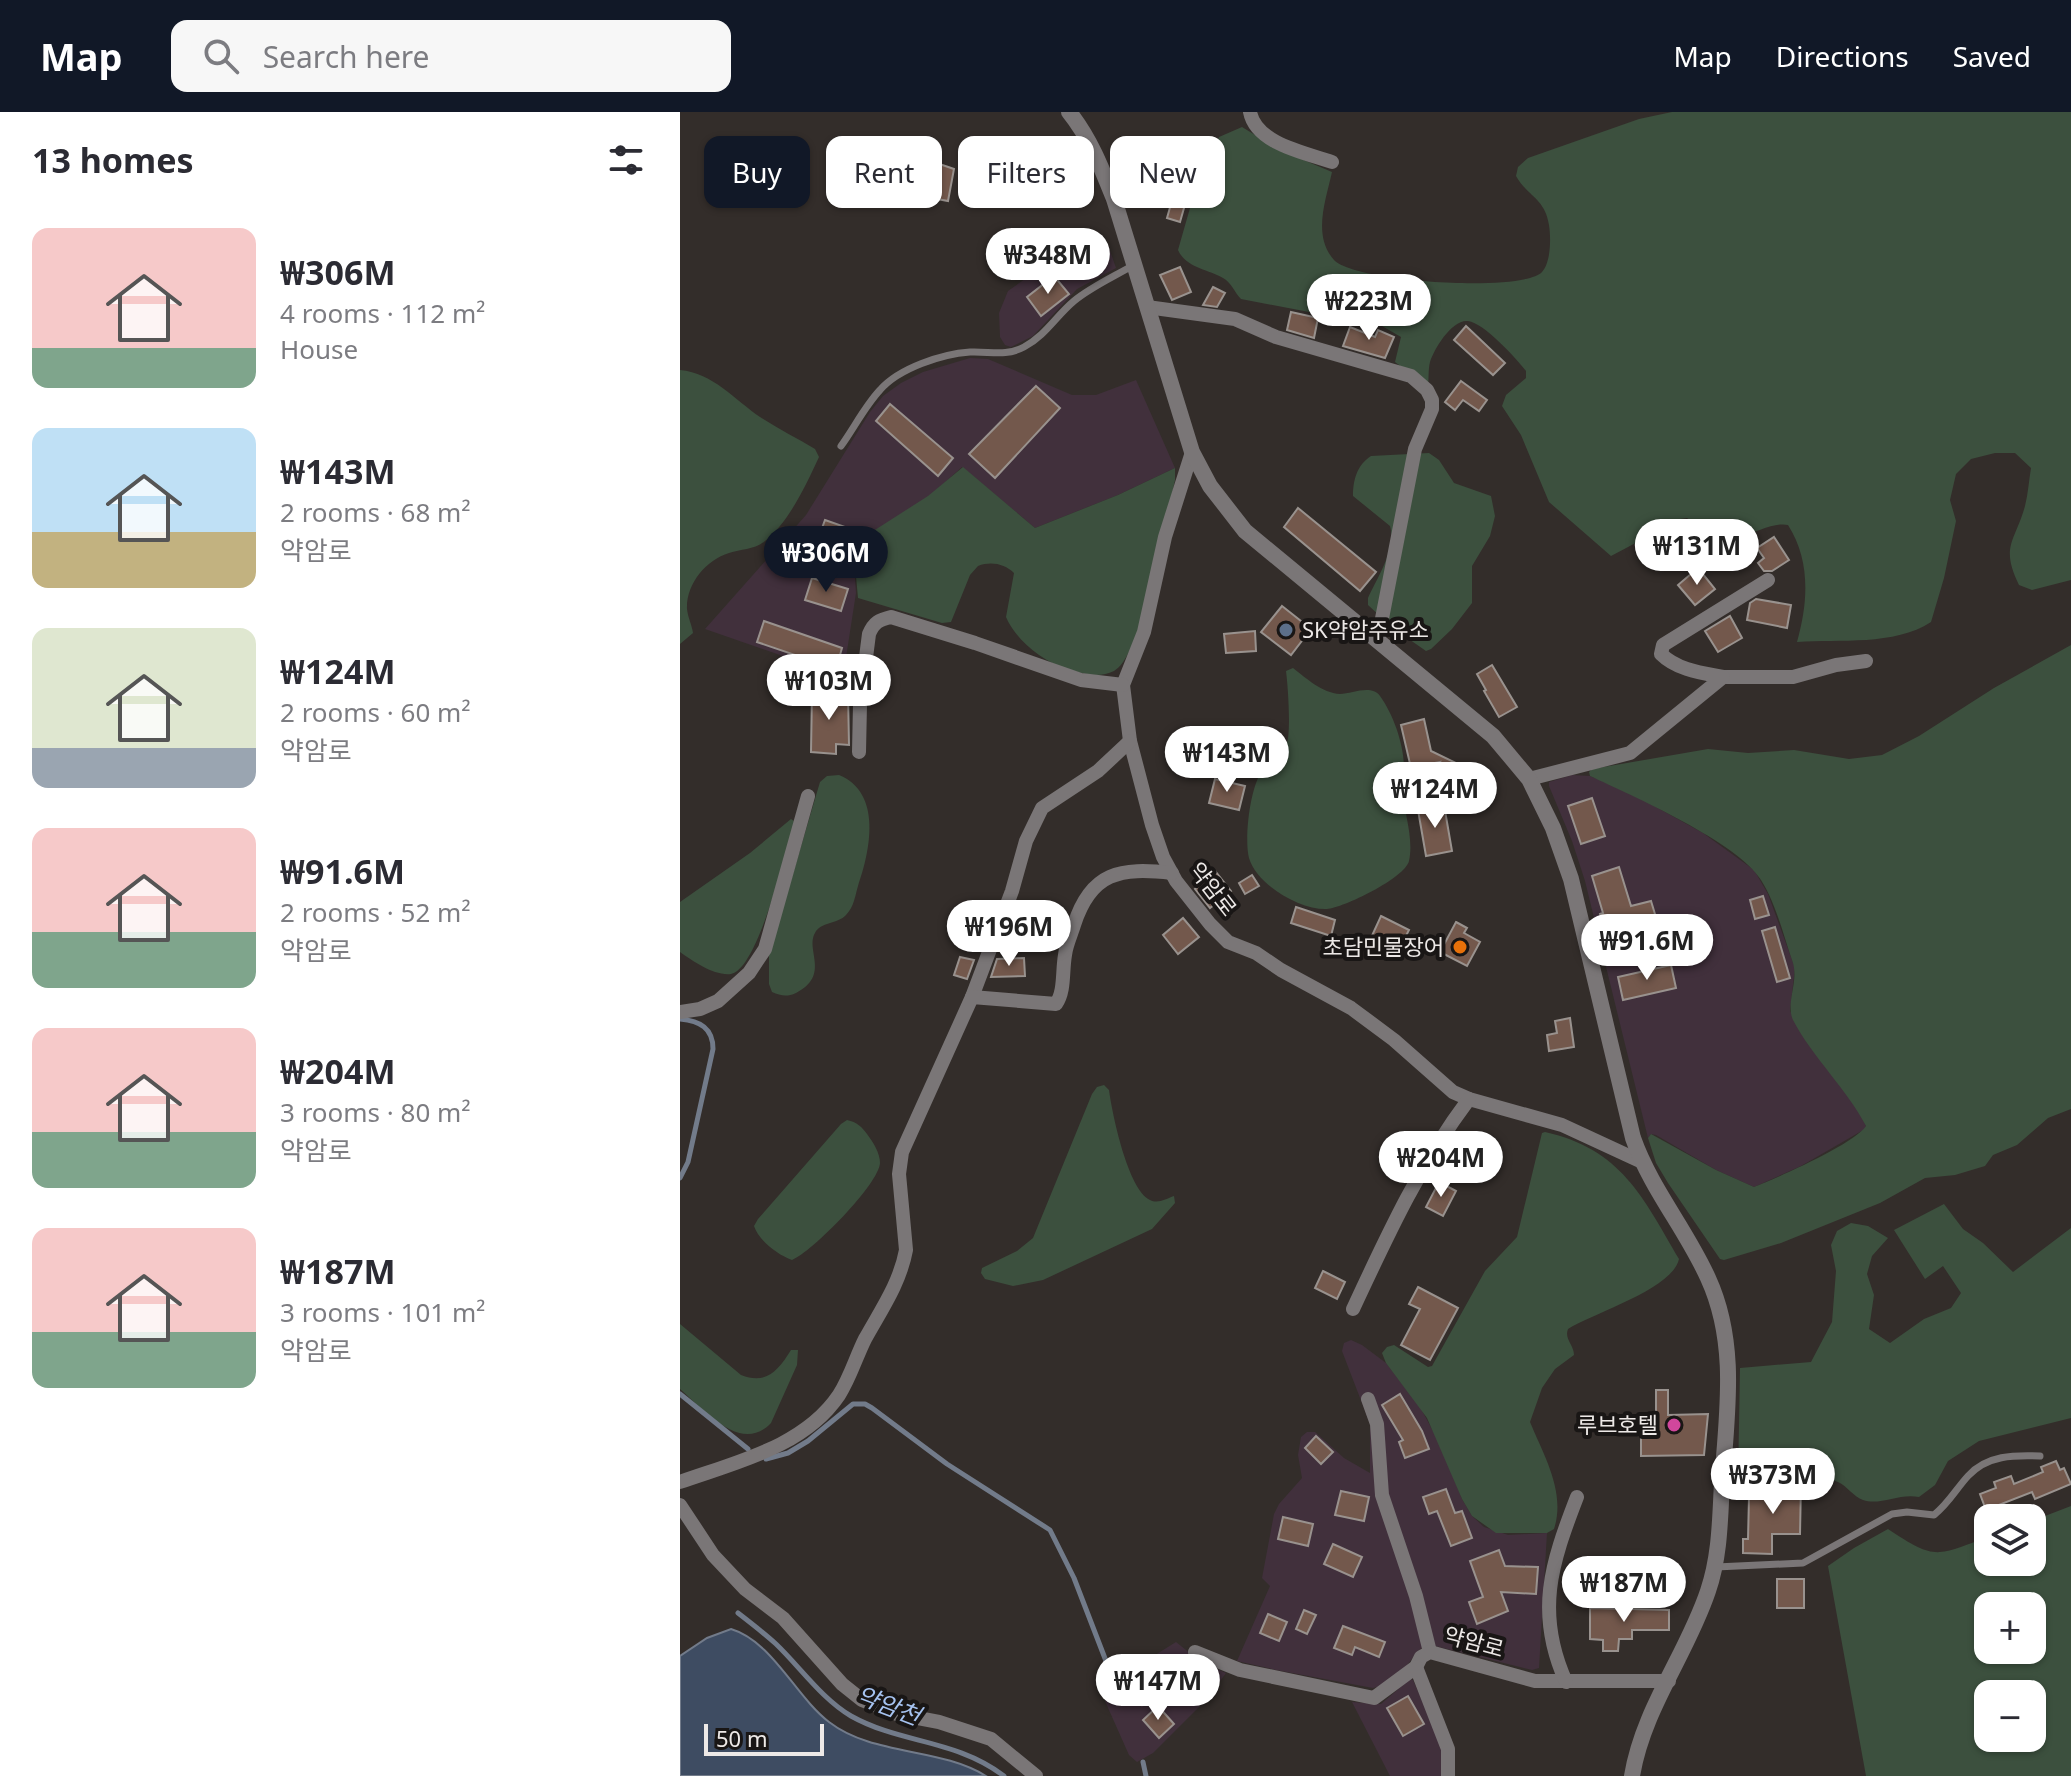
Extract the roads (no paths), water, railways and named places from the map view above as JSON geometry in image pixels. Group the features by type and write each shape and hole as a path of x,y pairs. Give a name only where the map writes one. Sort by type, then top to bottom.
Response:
{"street":[{"path":"1069,112 1099,162 1114,199 1192,452 1210,486 1245,531 1493,736 1529,779 1553,828 1571,879 1633,1138 1642,1162 1694,1249 1721,1313 1727,1344 1728,1396 1716,1567 1700,1616 1642,1735 1632,1776"},
{"path":"1250,112 1257,130 1289,147 1332,162"},
{"path":"1147,307 1235,319 1276,337 1411,376 1427,390 1432,409 1415,449 1378,639"},
{"name":"약암로","path":"1192,452 1165,537 1144,632 1123,685 1130,741 1152,825 1172,873 1190,902 1228,942 1256,953 1351,1008 1394,1040 1444,1086 1469,1099 1562,1125 1642,1162"},
{"path":"1768,580 1663,645 1661,654 1688,670 1723,677 1793,677 1836,665 1866,661"},
{"path":"859,752 860,704 869,634 873,625 882,619 891,617 1081,680 1123,685"},
{"path":"1529,779 1630,753 1723,677"},
{"path":"680,1482 772,1448 800,1434 840,1394 904,1262 906,1250 899,1174 902,1152 972,997 1012,891 1026,841 1042,808 1098,771 1130,741"},
{"path":"680,1012 700,1009 718,1001 749,973 765,949 808,796"},
{"path":"972,997 1056,1004 1061,997 1065,954 1081,906 1089,892 1101,880 1123,872 1146,870 1172,873"},
{"path":"1353,1309 1411,1188 1469,1099"},
{"path":"1368,1399 1377,1424 1382,1495 1416,1596 1430,1652"},
{"path":"1566,1682 1554,1656 1547,1616 1555,1564 1577,1497"},
{"path":"680,1505 724,1567 745,1589 793,1627 842,1684 862,1700 897,1714 939,1722 991,1739 1036,1776"},
{"name":"약암로","path":"1195,1652 1240,1670 1374,1698 1416,1667 1421,1657 1430,1652 1535,1681 1669,1681"},
{"path":"1416,1667 1448,1749 1448,1776"}],"lane":[{"path":"841,446 880,390 890,381 944,358 971,352 1001,355 1026,346 1046,331 1073,302 1134,264"},
{"path":"1716,1567 1803,1563 1892,1514 1934,1515 1978,1467 2007,1455 2040,1456"}],"water":[{"path":"731,1629 759,1645 817,1711 846,1733 865,1741 948,1760 986,1776 680,1776 680,1656 707,1638"}],"waterway":[{"path":"680,1019 704,1027 711,1036 713,1049 688,1162 680,1178"},
{"path":"680,1394 748,1449"},
{"path":"766,1459 788,1453 808,1441 853,1404 865,1404 872,1408 947,1464 1050,1530 1074,1578 1116,1687"},
{"name":"약암천","path":"738,1613 776,1644 821,1692 851,1716 889,1732 966,1755 1004,1776"},
{"path":"1143,1762 1146,1776"}],"place":[{"name":"SK약암주유소","path":"1286,630"},
{"name":"초담민물장어","path":"1460,947"},
{"name":"루브호텔","path":"1674,1425"}]}
